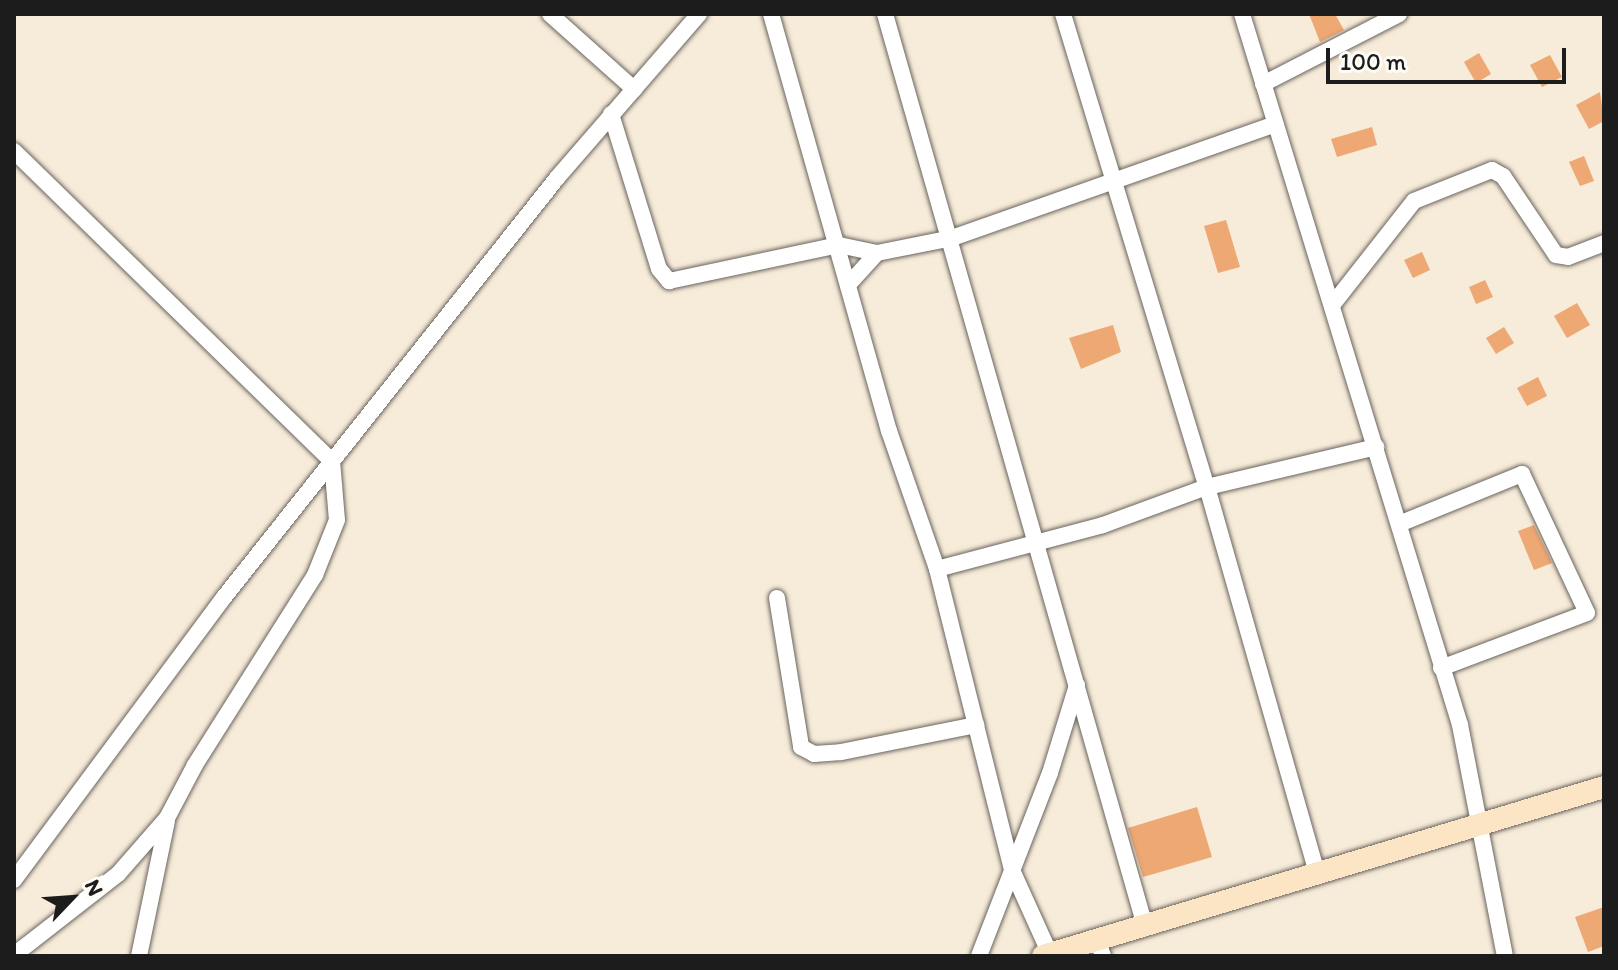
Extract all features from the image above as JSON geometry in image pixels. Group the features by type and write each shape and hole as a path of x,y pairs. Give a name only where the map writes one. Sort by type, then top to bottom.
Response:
{"main road":[{"path":"1046,955 1100,948 1145,926 1604,787"}],"street":[{"path":"550,14 634,89"},
{"path":"14,880 332,461 611,114 699,14"},
{"path":"771,14 839,245 889,431 937,569 1012,870 1046,955"},
{"path":"885,14 952,238 1007,451 1039,544 1145,926"},
{"path":"1063,14 1207,487 1317,874"},
{"path":"1242,14 1465,744 1505,956"},
{"path":"1263,84 1399,14"},
{"path":"611,114 663,279 677,281 839,245 877,253 952,238 1275,124"},
{"path":"14,151 332,461 337,520 315,575 195,765 167,818 118,874 14,955"},
{"path":"1333,304 1414,201 1492,170 1503,176 1556,255 1568,257 1604,243"},
{"path":"848,285 877,253"},
{"path":"937,569 1039,544 1207,487 1376,447"},
{"path":"1399,524 1522,474 1587,613 1441,668"},
{"path":"777,598 801,747 814,754 841,752 976,725"},
{"path":"979,956 1077,685"},
{"path":"139,956 167,818"}],"building":[{"path":"1309,14 1335,14 1344,30 1320,42"},
{"path":"1479,53 1491,74 1476,83 1464,62"},
{"path":"1550,55 1562,77 1542,87 1530,65"},
{"path":"1600,92 1604,121 1589,129 1576,105"},
{"path":"1372,127 1377,145 1337,157 1331,139"},
{"path":"1584,156 1594,181 1580,186 1569,162"},
{"path":"1226,220 1240,267 1218,273 1204,226"},
{"path":"1422,252 1430,270 1413,278 1404,260"},
{"path":"1485,280 1493,297 1476,304 1469,287"},
{"path":"1577,303 1590,325 1567,338 1554,316"},
{"path":"1113,325 1121,352 1081,369 1069,338"},
{"path":"1504,327 1514,343 1496,354 1486,338"},
{"path":"1538,377 1547,396 1527,406 1517,388"},
{"path":"1534,525 1552,563 1534,570 1518,531"},
{"path":"1197,807 1212,857 1143,877 1128,828"},
{"path":"1604,907 1604,946 1588,952 1575,917"}]}
